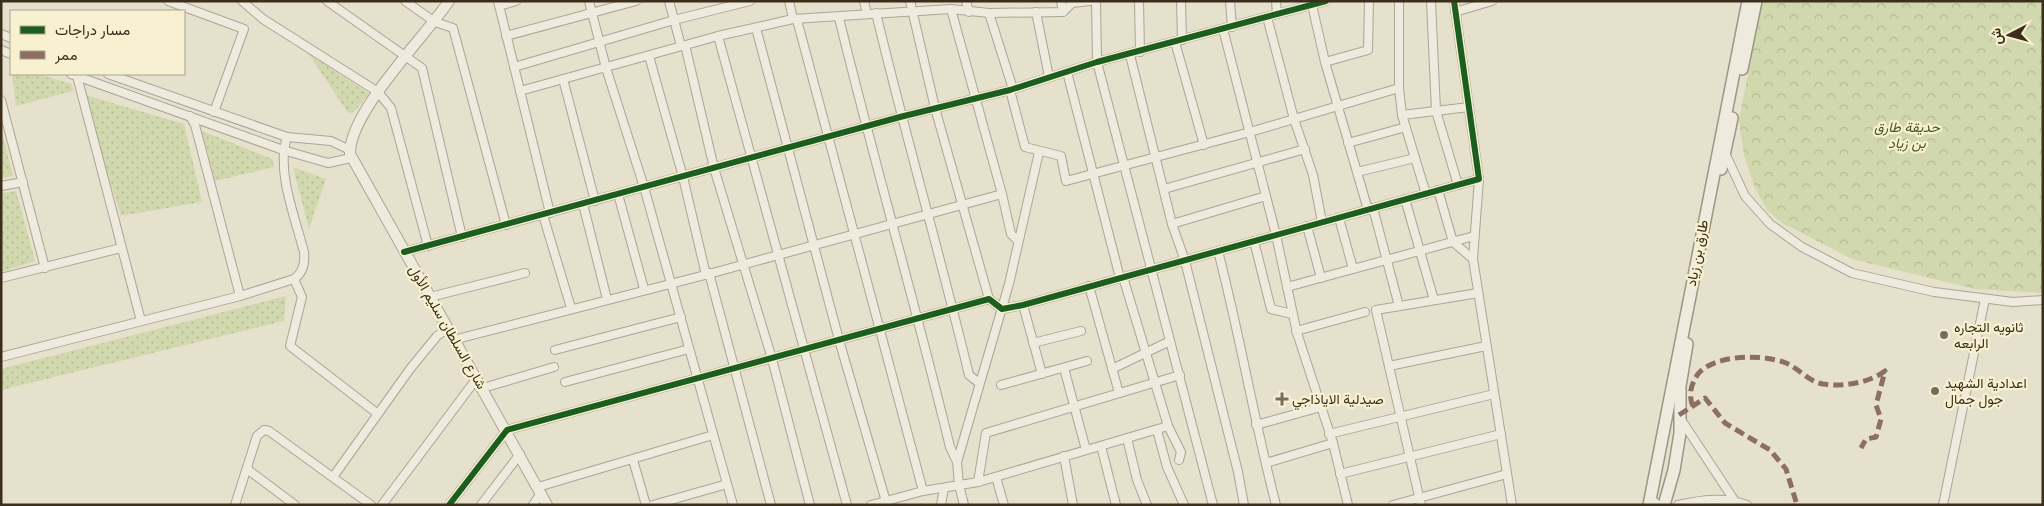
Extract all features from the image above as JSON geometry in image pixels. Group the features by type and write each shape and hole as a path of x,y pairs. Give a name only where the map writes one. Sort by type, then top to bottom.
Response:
{"main road":[{"name":"طارق بن زياد","path":"1652,503 1663,429 1748,1"},
{"path":"1664,505 1684,433 1678,415 1686,354 1756,1"}],"street":[{"path":"168,1 244,28 214,112"},
{"path":"242,1 263,19 378,92 392,108 428,246"},
{"path":"327,1 422,68 462,237"},
{"path":"405,1 435,22 453,28 506,225"},
{"path":"350,154 356,128 378,92 435,22 449,1"},
{"path":"516,1 498,4 571,308"},
{"path":"589,1 606,68 644,187 733,505"},
{"path":"506,36 636,1"},
{"path":"669,1 683,46 714,168 772,359 810,505"},
{"path":"514,67 674,20 750,1"},
{"path":"789,1 829,138 923,491"},
{"path":"864,1 867,14"},
{"path":"910,1 914,10 935,108 989,299 1002,309 1185,261 1479,179"},
{"path":"966,1 968,12"},
{"path":"1061,1 1063,12"},
{"path":"520,91 718,36 795,19 839,18 876,13 951,9 989,13 1063,12 1072,3 1090,1"},
{"path":"1096,1 1097,62 1213,505"},
{"path":"1139,1 1140,52"},
{"path":"1181,1 1178,41 1204,145"},
{"path":"1230,1 1232,27"},
{"path":"1276,1 1277,14"},
{"path":"1326,62 1368,50 1369,1"},
{"path":"1400,1 1399,88 1402,115 1426,194"},
{"path":"1431,1 1436,111 1458,185"},
{"path":"1454,1 1479,179 1473,260 1512,505"},
{"path":"1455,12 1492,1"},
{"path":"404,252 829,138 900,117 1011,90 1097,62 1323,2"},
{"path":"1312,5 1348,142 1371,209 1399,306"},
{"path":"951,9 1002,194 1011,234 1018,241"},
{"path":"1036,12 1049,77"},
{"path":"876,13 900,117 929,214 969,375 979,383"},
{"path":"989,13 1025,147 1061,156 1066,181 1158,158 1399,88"},
{"path":"1267,17 1294,119 1313,175 1322,222"},
{"path":"839,18 865,127 919,318 950,447 956,462 958,485 964,505"},
{"path":"756,28 839,340 886,503"},
{"path":"1223,29 1276,235 1296,331 1332,443 1348,505"},
{"path":"718,36 848,505"},
{"path":"1130,54 1158,158 1172,224 1185,261 1238,472 1244,505"},
{"path":"649,56 771,505"},
{"path":"1067,72 1121,278 1168,426 1180,447 1182,455 1179,460"},
{"path":"74,75 283,150 328,163 350,154"},
{"path":"74,75 140,321"},
{"path":"111,75 287,137 331,141 350,154"},
{"path":"563,79 595,201"},
{"path":"1,100 45,268"},
{"path":"1402,115 1469,107"},
{"path":"190,116 195,125 240,296"},
{"path":"1348,142 1406,127"},
{"path":"1,357 240,296 294,279 300,275 304,260 283,169 283,150 287,137"},
{"path":"1164,189 1305,150"},
{"path":"956,462 1002,309 1040,152"},
{"path":"1725,153 1745,196 1770,224 1802,247 1852,273 1934,292 2013,302 2043,300"},
{"name":"شارع السلطان سليم الأول","path":"350,154 453,340 507,430 547,505"},
{"path":"1357,172 1415,158"},
{"path":"1,186 23,182"},
{"path":"1438,190 1453,242 1473,260"},
{"path":"618,194 644,289"},
{"path":"453,340 1002,194"},
{"path":"1172,224 1266,196"},
{"path":"1405,200 1434,300"},
{"path":"583,204 607,299"},
{"path":"1339,218 1353,269"},
{"path":"1307,226 1321,278"},
{"path":"1287,287 1474,236"},
{"path":"1254,241 1271,309 1292,314"},
{"path":"1,278 121,248"},
{"path":"1218,251 1235,314 1256,426 1276,505"},
{"path":"430,297 525,273"},
{"path":"294,279 302,297 290,346 378,414"},
{"path":"1089,286 1119,393"},
{"path":"1420,501 1376,310 1478,293"},
{"path":"449,505 507,430 697,378 734,370 989,299"},
{"path":"1943,505 1985,299"},
{"path":"1023,305 1042,374"},
{"path":"1296,331 1365,312"},
{"path":"555,350 680,317"},
{"path":"333,476 437,336 447,329"},
{"path":"1033,343 1081,331"},
{"path":"1112,369 1170,341"},
{"path":"1389,366 1486,346"},
{"path":"565,382 689,349"},
{"path":"1001,385 1087,361"},
{"path":"482,388 554,367"},
{"path":"1064,368 1086,450"},
{"path":"978,482 986,433 1180,375"},
{"path":"382,505 477,378"},
{"path":"1329,434 1400,415 1494,394"},
{"path":"1256,426 1321,407"},
{"path":"871,505 886,503 923,491 978,482 1168,426"},
{"path":"1663,429 1684,433 1734,500"},
{"path":"235,505 256,436 264,430 269,431 297,450 371,505"},
{"path":"1157,430 1167,467 1184,505"},
{"path":"1340,474 1501,434"},
{"path":"533,505 539,490 713,435"},
{"path":"1127,438 1137,480 1147,505"},
{"path":"1266,463 1332,443"},
{"path":"1101,446 1116,505"},
{"path":"481,505 520,454"},
{"path":"1064,456 1073,505"},
{"path":"633,460 646,505"},
{"path":"247,469 295,505"},
{"path":"1394,505 1420,501 1507,474"},
{"path":"996,477 1004,505"},
{"path":"654,505 727,484"},
{"path":"941,505 944,488"},
{"path":"1678,505 1711,499 1734,500 1747,505"}],"green space":[{"name":"حديقة طارق بن زياد","path":"1763,1 2043,1 2043,293 1975,289 1852,259 1782,223 1767,210 1755,188 1744,155 1739,119"},
{"path":"308,53 369,94 354,112 348,113"},
{"path":"12,75 41,75 72,84 73,91 16,106"},
{"path":"82,94 184,124 202,202 121,216"},
{"path":"1,129 13,176 1,178"},
{"path":"202,131 272,159 274,167 215,181"},
{"path":"293,167 326,179 309,229"},
{"path":"16,191 35,261 1,272 1,193"},
{"path":"286,296 284,321 1,390 1,369"}],"marked path":[{"path":"1693,406 1691,390 1698,374 1705,367 1727,359 1753,357 1777,360 1786,363 1812,380 1831,385 1864,381 1885,371 1876,405 1881,419 1876,437 1866,439 1861,448"},
{"path":"1679,415 1705,398 1725,423 1770,450 1786,469 1797,505"}],"cycle path":[{"path":"404,252 900,117 1010,90 1097,62 1326,1"},
{"path":"449,505 507,430 989,299 1002,309 1023,305 1479,179 1454,1"}],"place":[{"name":"ثانويه التجاره الرابعه","path":"1944,335"},
{"name":"اعدادية الشهيد جول جمال","path":"1935,391"},
{"name":"صيدلية الاياذاجي","path":"1282,399"}]}
